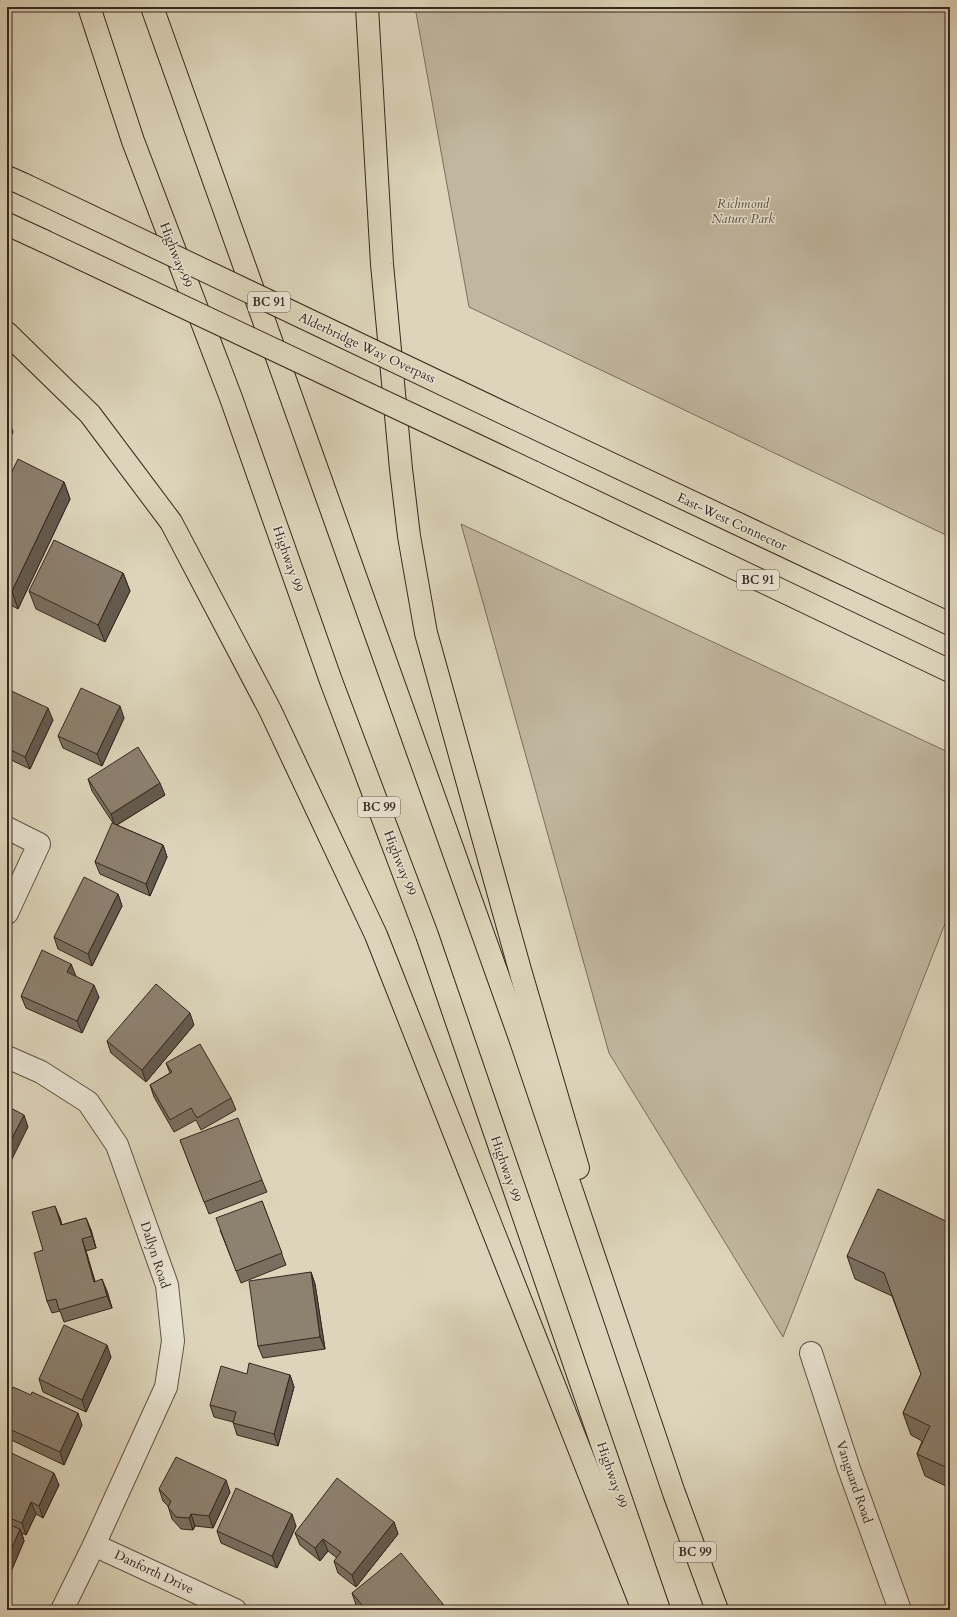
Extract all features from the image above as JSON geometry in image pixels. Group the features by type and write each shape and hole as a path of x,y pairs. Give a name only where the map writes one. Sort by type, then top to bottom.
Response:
{"highway":[{"path":"77,7 133,141"},
{"name":"Highway 99","path":"89,7 133,141 231,398 331,682 427,935 659,1610"},
{"name":"BC 99","path":"152,7 520,1038 674,1493 717,1610"},
{"path":"367,7 382,264 400,461 409,536 426,633 520,970 674,1493"},
{"name":"Alderbridge Way Overpass","path":"16,181 514,418"},
{"name":"BC 91","path":"7,224 533,472 950,671"},
{"path":"7,333 90,414 171,522 270,710 376,936 643,1610"},
{"name":"East-West Connector","path":"514,418 950,624"}],"street":[{"path":"7,828 39,844 7,913"},
{"name":"Dallyn Road","path":"7,1057 41,1072 88,1102 117,1145 167,1285 173,1341 166,1387 94,1545 62,1610"},
{"name":"Vanguard Road","path":"811,1353 849,1469 900,1610"},
{"name":"Danforth Drive","path":"94,1545 235,1610"}],"green space":[{"name":"Richmond Nature Park","path":"415,7 950,7 950,537 469,307"},
{"path":"461,524 950,753 950,911 783,1337 609,1053"}],"building":[{"path":"18,459 64,482 12,591 7,589 7,482"},
{"path":"54,540 123,573 98,625 29,591"},
{"path":"81,688 120,706 97,754 58,736"},
{"path":"7,689 48,708 25,757 7,748"},
{"path":"138,747 160,783 111,814 88,779"},
{"path":"112,823 163,845 146,884 95,862"},
{"path":"84,877 118,894 88,954 54,937"},
{"path":"42,950 71,964 67,972 94,985 77,1021 21,996"},
{"path":"156,984 190,1013 142,1070 107,1041"},
{"path":"200,1044 231,1098 197,1118 191,1108 170,1120 150,1085 172,1072 166,1063"},
{"path":"7,1106 24,1115 7,1148"},
{"path":"238,1118 262,1180 204,1202 180,1140"},
{"path":"878,1189 950,1223 950,1469 917,1454 930,1426 903,1413 921,1374 884,1273 847,1256"},
{"path":"262,1201 282,1253 236,1271 216,1218"},
{"path":"55,1206 61,1225 86,1218 92,1236 82,1239 94,1282 102,1279 107,1296 59,1310 56,1299 47,1301 34,1253 43,1250 32,1212"},
{"path":"311,1272 320,1337 258,1346 249,1281"},
{"path":"64,1325 107,1345 82,1400 39,1379"},
{"path":"249,1363 290,1375 274,1434 233,1423 236,1412 210,1405 221,1366 247,1374"},
{"path":"13,1387 31,1395 32,1392 78,1413 60,1452 7,1428 7,1400"},
{"path":"7,1451 54,1473 39,1506 31,1502 22,1523 7,1517"},
{"path":"176,1457 226,1480 209,1516 191,1514 189,1518 176,1517 168,1507 171,1501 159,1489"},
{"path":"337,1478 394,1522 352,1575 334,1561 341,1552 323,1539 315,1548 295,1533"},
{"path":"236,1488 292,1514 272,1556 217,1531"},
{"path":"7,1524 20,1529 7,1559"},
{"path":"401,1553 443,1604 435,1610 366,1610 352,1593"}]}
